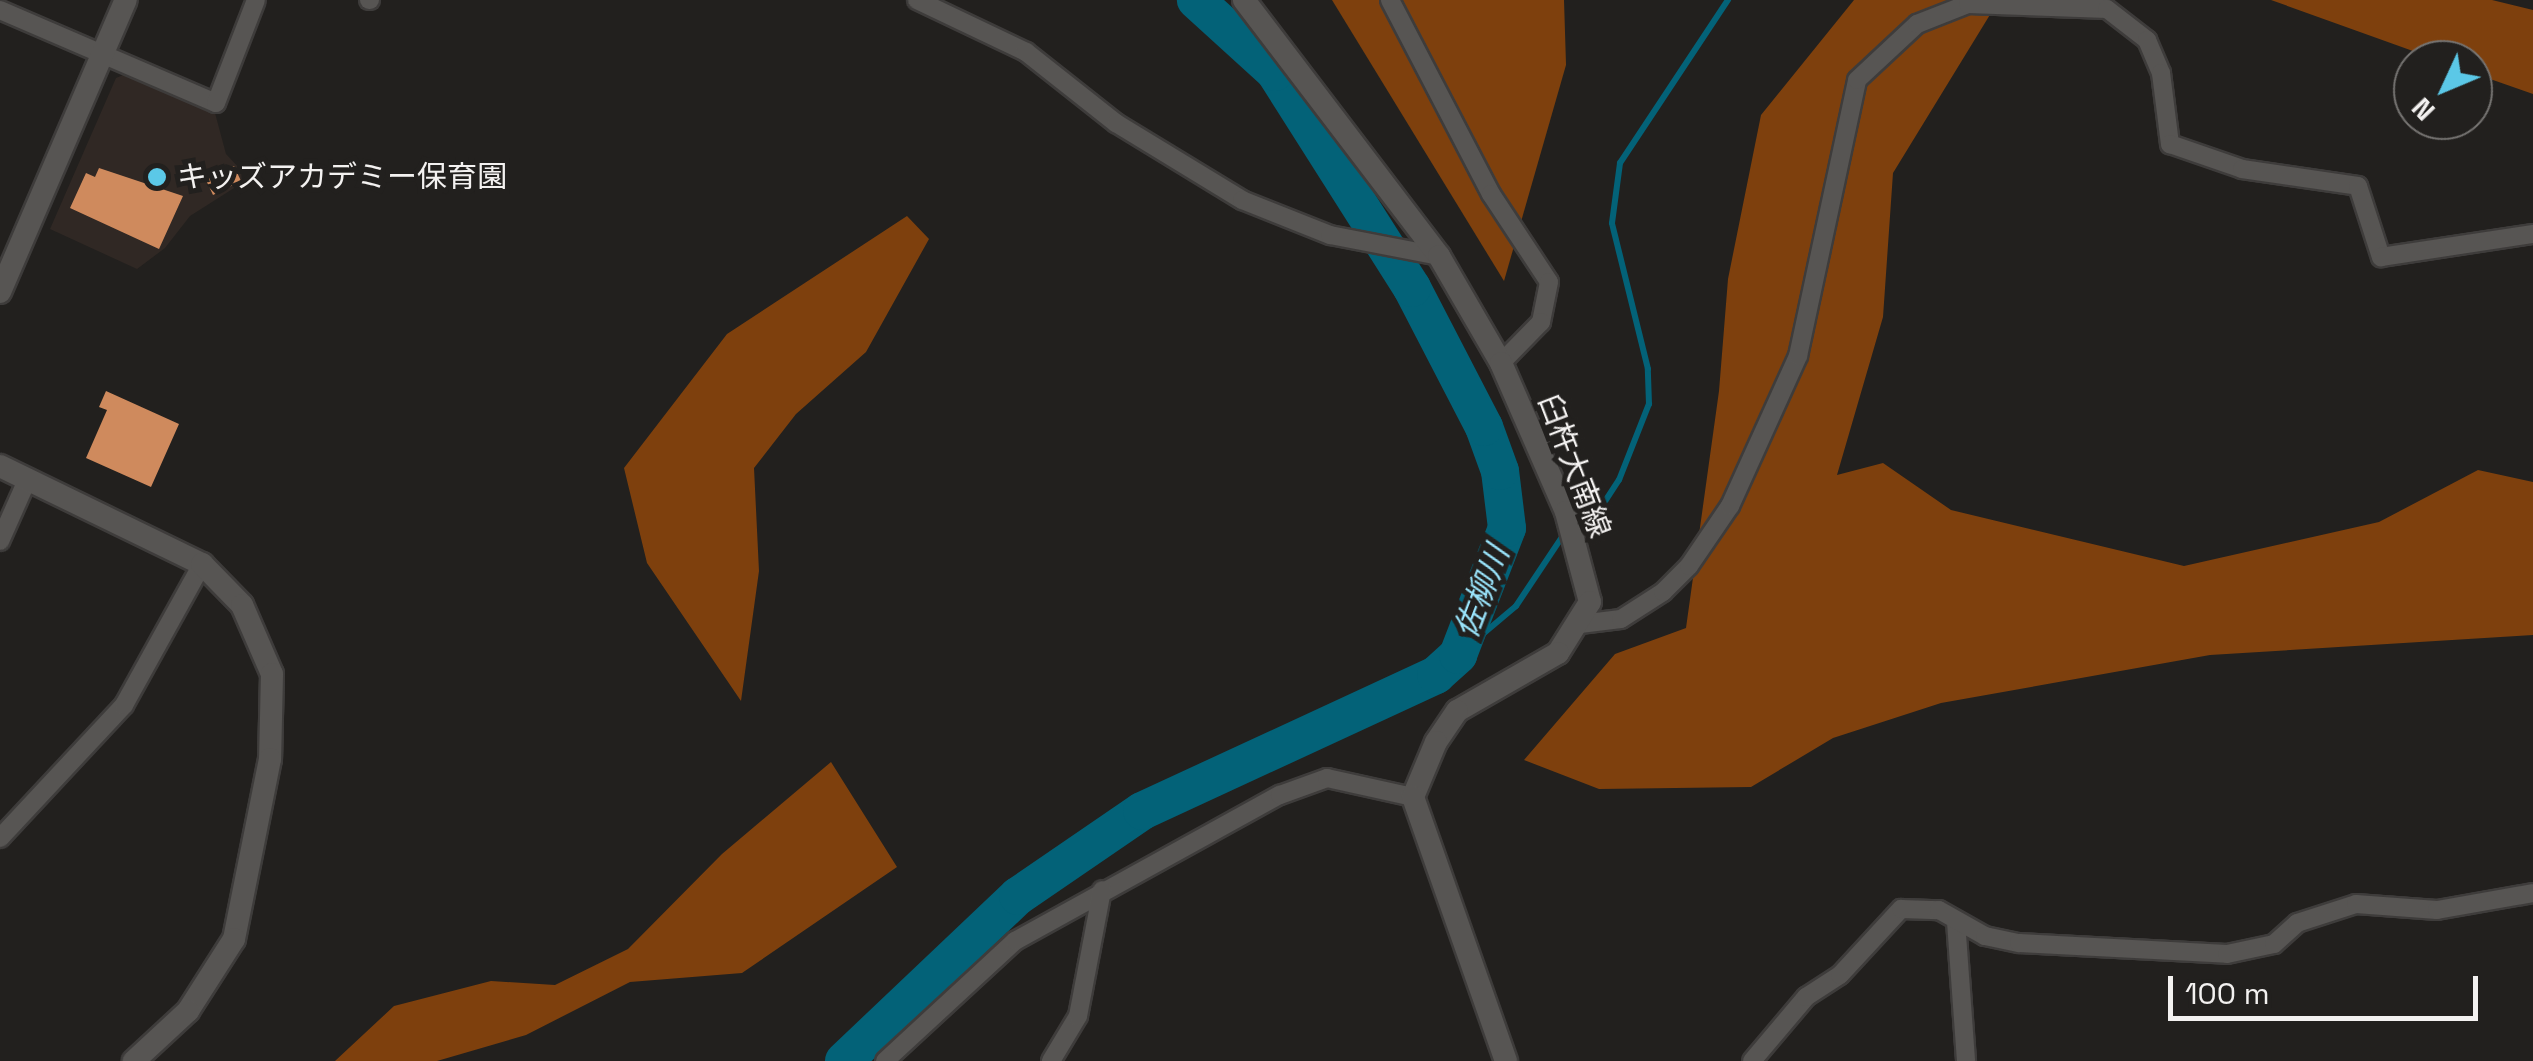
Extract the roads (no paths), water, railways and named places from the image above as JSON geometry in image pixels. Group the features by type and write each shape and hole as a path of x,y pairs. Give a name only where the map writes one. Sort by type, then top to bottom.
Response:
{"main road":[{"path":"0,292 126,0"},
{"name":"臼杵大南線","path":"1244,0 1439,256 1501,363 1566,512 1590,602 1580,624"},
{"path":"0,466 202,564 242,605 267,658 270,759 234,940 188,1011 134,1061"},
{"path":"1506,1061 1413,797 1436,742 1457,711 1558,654 1580,624"}],"street":[{"path":"0,10 216,103 256,0"},
{"path":"916,0 1026,52 1116,123 1242,200 1330,235 1439,256"},
{"path":"1390,0 1491,194 1549,282 1541,322 1501,363"},
{"path":"1580,624 1621,619 1662,592 1690,566 1730,506 1798,356 1857,80 1916,24 1968,4 2107,9 2147,40 2161,73 2170,144 2242,170 2358,186 2382,257 2533,234"},
{"path":"0,541 28,478"},
{"path":"0,838 124,705 202,564"},
{"path":"885,1061 1015,941 1280,795 1327,778 1413,797"},
{"path":"1051,1061 1078,1016 1102,890"},
{"path":"1752,1061 1806,997 1840,975 1901,909 1921,906 2018,942 2226,954 2274,944 2297,923 2356,904 2437,910 2533,893"},
{"path":"1956,921 1966,1061"}],"waterway":[{"name":"佐柳川","path":"844,1061 1018,896 1142,811 1436,675 1458,655 1507,528 1500,471 1484,427 1412,288 1275,72 1196,0"},
{"path":"1575,527 1600,509 1619,480 1649,404 1648,369 1612,223 1620,163 1728,0"},
{"path":"1458,655 1516,606 1564,534"}],"place":[{"name":"キッズアカデミー保育園","path":"157,177"}]}
